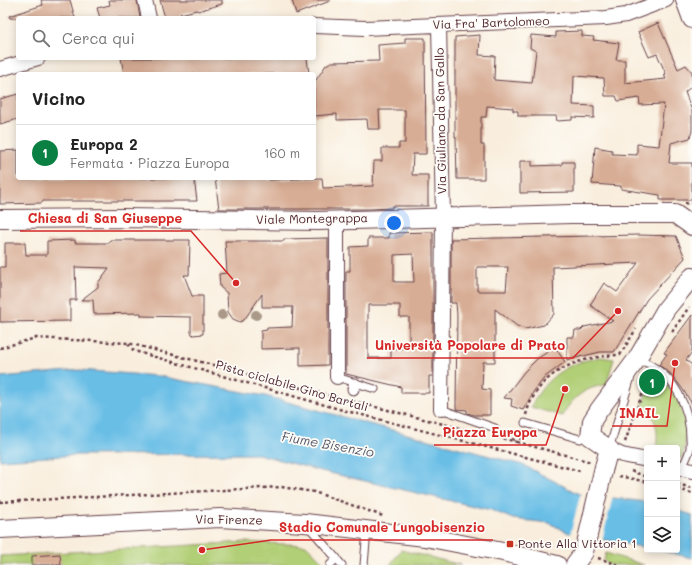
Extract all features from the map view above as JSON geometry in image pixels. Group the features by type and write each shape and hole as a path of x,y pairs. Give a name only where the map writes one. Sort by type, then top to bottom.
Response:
{"street":[{"path":"145,0 149,16"},
{"name":"Via Fra' Bartolomeo","path":"316,26 365,28 606,18 626,15 666,0"},
{"path":"685,0 692,19"},
{"name":"Via Giuliano da San Gallo","path":"439,25 443,217 441,409"},
{"path":"0,69 31,60"},
{"name":"Viale Montegrappa","path":"0,219 337,220 675,214 692,226"},
{"path":"337,220 337,377"},
{"path":"595,503 597,461 585,438 592,421 596,414 645,363 644,330 666,310 692,277"},
{"path":"585,438 615,452 644,459"},
{"path":"582,561 595,503 615,452"},
{"name":"Via Firenze","path":"0,529 220,518 305,523 425,537 503,552 557,565"},
{"name":"Via Firenze","path":"503,552 524,565"}],"lane":[{"path":"666,310 692,288"},
{"path":"615,452 645,363 668,378 685,402 690,416 690,449 684,469"},
{"path":"337,377 354,386 375,389"},
{"path":"441,409 495,428"},
{"path":"525,423 585,438"},
{"path":"305,523 342,565"},
{"path":"364,565 367,530"},
{"path":"330,565 337,558"}],"path":[{"path":"670,334 692,302"},
{"path":"517,442 521,438 532,399 546,382 560,369 575,361 588,357 620,355 644,330"},
{"path":"0,348 36,338 128,343 472,431"},
{"name":"Pista ciclabile Gino Bartali","path":"128,343 134,351 339,409 580,471"},
{"path":"607,470 634,415 645,363"},
{"path":"495,428 517,442"},
{"path":"495,437 517,442 644,481"},
{"path":"680,485 692,488"},
{"path":"680,491 692,493"},
{"path":"582,561 619,565"}],"green space":[{"path":"601,357 614,359 606,385 592,388 580,394 570,404 562,416 531,407 543,387 559,372 589,359"},
{"path":"654,376 664,383 672,392 683,412 685,423 685,446 682,458 680,458 680,445 656,445 657,430 655,424 651,414 642,404"},
{"path":"246,542 306,545 326,565 0,565 0,556"},
{"path":"401,550 461,565 390,565"},
{"path":"606,553 644,565 609,565 604,560"}],"water":[{"name":"Fiume Bisenzio","path":"80,370 158,376 265,396 523,465 579,494 644,502 644,547 569,533 549,523 513,519 491,510 317,470 258,454 79,455 0,460 0,377"},
{"path":"680,511 692,515 692,558 671,553 680,553"}],"pier":[{"path":"581,492 613,496 602,541 570,535"}],"building":[{"path":"41,0 70,0 74,16 16,16 16,18 10,18 9,16 43,5"},
{"path":"109,0 137,0 140,16 99,16 97,8 110,5"},
{"path":"160,0 222,0 222,4 198,11 180,14 180,16 164,16"},
{"path":"292,0 330,0 330,1 296,14"},
{"path":"658,23 678,69 686,65 692,72 692,86 685,92 692,111 692,131 690,138 671,143 669,163 692,163 692,200 660,200 660,195 621,189 621,186 592,184 595,147 612,150 612,154 637,155 637,144 659,146 664,104 640,105 639,98 618,101 616,96 605,96 604,78 574,76 573,105 594,106 594,118 572,117 572,120 557,121 556,116 518,116 518,111 513,111 513,108 487,106 486,117 481,117 481,145 484,145 484,179 457,179 455,137 455,37 480,35 479,55 495,56 494,80 532,83 536,51 530,48 531,35 556,37 556,32 582,31 582,36 594,37 593,40 619,43 616,60 625,60 625,83 666,79 664,75 666,74 657,54 649,57 638,32"},
{"path":"405,38 425,38 426,154 413,154 412,175 428,175 428,206 392,206 392,208 370,209 219,209 215,180 316,180 316,178 322,178 323,188 373,186 374,161 382,161 382,148 399,148 399,143 405,143 405,110 379,110 380,129 368,129 367,119 337,120 337,114 316,116 316,80 326,65 331,62 379,61 378,45 405,43"},
{"path":"121,60 307,60 309,72 124,72"},
{"path":"16,95 16,120 0,124 0,99"},
{"path":"16,150 16,180 194,180 197,201 42,201 42,203 0,204 0,151"},
{"path":"520,161 532,161 532,166 562,165 562,162 574,162 574,192 520,193"},
{"path":"433,232 433,376 429,376 429,393 401,393 401,387 346,374 346,271 350,271 350,247 368,246 368,238 389,238 389,233","holes":["413,254 414,282 394,282 394,255","368,305 400,305 400,317 409,317 409,348 391,349 391,358 368,358"]},
{"path":"639,235 676,236 685,258 647,299 614,352 600,352 567,360 567,337 574,337 575,330 581,330 584,327 613,321 590,305 604,283 617,292 638,263 553,267 554,314 544,325 525,329 517,326 495,309 495,362 483,362 482,389 490,390 490,415 474,415 467,413 467,410 456,409 457,315 456,303 451,303 451,239","holes":["477,267 508,267 506,291 477,291"]},
{"path":"328,238 328,365 300,366 300,348 261,349 261,331 267,330 267,328 292,327 293,307 262,307 262,294 244,320 240,322 233,319 228,312 227,293 220,287 219,274 227,273 225,241 284,241 284,239"},
{"path":"75,240 75,243 109,243 110,240 190,240 189,275 184,275 192,296 203,296 203,334 193,335 191,333 191,317 141,316 141,313 94,314 93,300 81,300 98,287 98,283 109,268 75,267 76,300 70,300 70,321 0,322 0,267 5,267 5,243 25,243 26,255 47,255 47,241"},
{"path":"692,315 692,352 686,360 692,365 692,404 671,374 659,365 667,354 664,353"},
{"path":"555,347 565,362 545,377 534,391 523,410 511,406 512,399 504,398 524,372 537,359"},
{"path":"60,554 61,565 32,565 32,556"}],"place":[{"name":"Chiesa di San Giuseppe","path":"236,283"},
{"name":"Università Popolare di Prato","path":"618,311"},
{"name":"INAIL","path":"675,363"},
{"name":"Europa 2","path":"652,382"},
{"name":"Piazza Europa","path":"565,389"},
{"name":"Ponte Alla Vittoria 1","path":"510,544"},
{"name":"Stadio Comunale Lungobisenzio","path":"202,550"}]}
